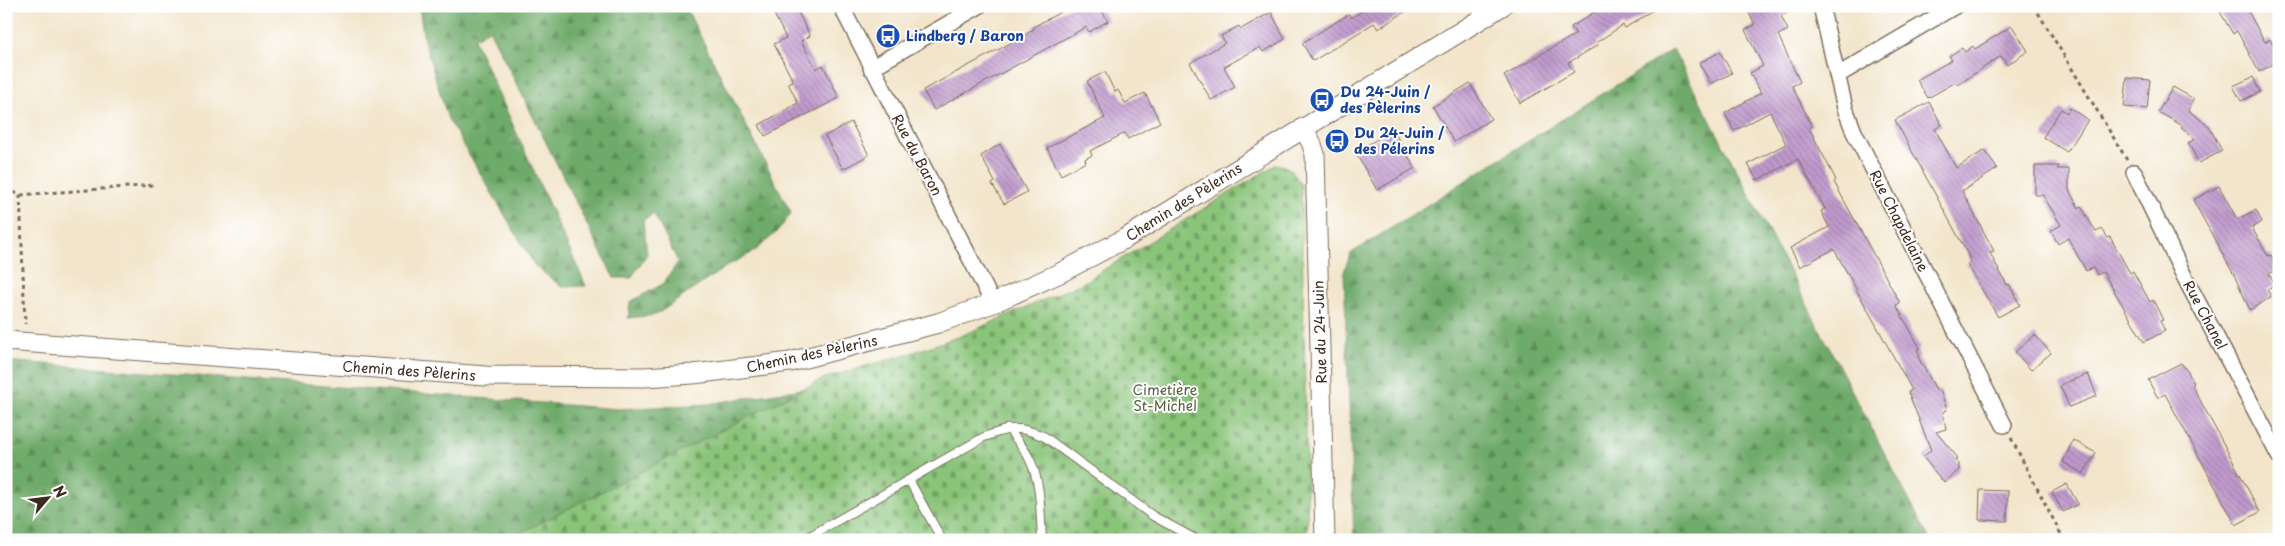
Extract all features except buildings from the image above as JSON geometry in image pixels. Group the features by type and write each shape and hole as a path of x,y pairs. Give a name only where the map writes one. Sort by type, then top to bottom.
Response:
{"street":[{"name":"Rue du Baron","path":"841,6 871,68 993,303"},
{"path":"871,68 979,6"},
{"name":"Chemin des Pèlerins","path":"15,342 486,376 644,377 711,372 790,362 938,323 993,303 1060,274 1126,238 1502,6"},
{"name":"Rue Chapdelaine","path":"1821,6 1845,108 1857,139 2004,425"},
{"path":"1838,75 1955,6"},
{"name":"Rue du 24-Juin","path":"1302,128 1311,142 1315,154 1325,540"},
{"name":"Rue Chanel","path":"2134,172 2184,276 2279,456"}],"lane":[{"path":"1008,428 1028,455 1036,473 1042,540"},
{"path":"803,540 984,438 1008,428 1025,428 1045,437 1153,516 1197,540"},
{"path":"909,480 942,540"}],"path":[{"path":"6,15 8,6"},
{"path":"2034,6 2134,172"},
{"path":"6,189 20,195 155,185"},
{"path":"15,342 25,297 20,195"},
{"path":"2004,425 2064,540"}],"green space":[{"path":"419,6 685,6 791,213 779,230 755,251 727,266 656,315 628,318 630,302 663,284 678,262 654,214 643,220 647,254 631,278 614,278 489,29 474,39 586,286 562,287 535,266 448,119 424,41"},
{"path":"1673,49 1930,540 1354,540 1344,272 1350,254"},
{"name":"Cimetière St-Michel","path":"1275,165 1288,168 1301,185 1308,540 507,540 825,378 911,353 963,335 1082,283"},
{"path":"6,361 618,409 708,404 871,378 605,540 6,540"}],"place":[{"name":"Lindberg / Baron","path":"888,36"},
{"name":"Du 24-Juin / des Pèlerins","path":"1322,100"},
{"name":"Du 24-Juin / des Pélerins","path":"1337,141"}]}
